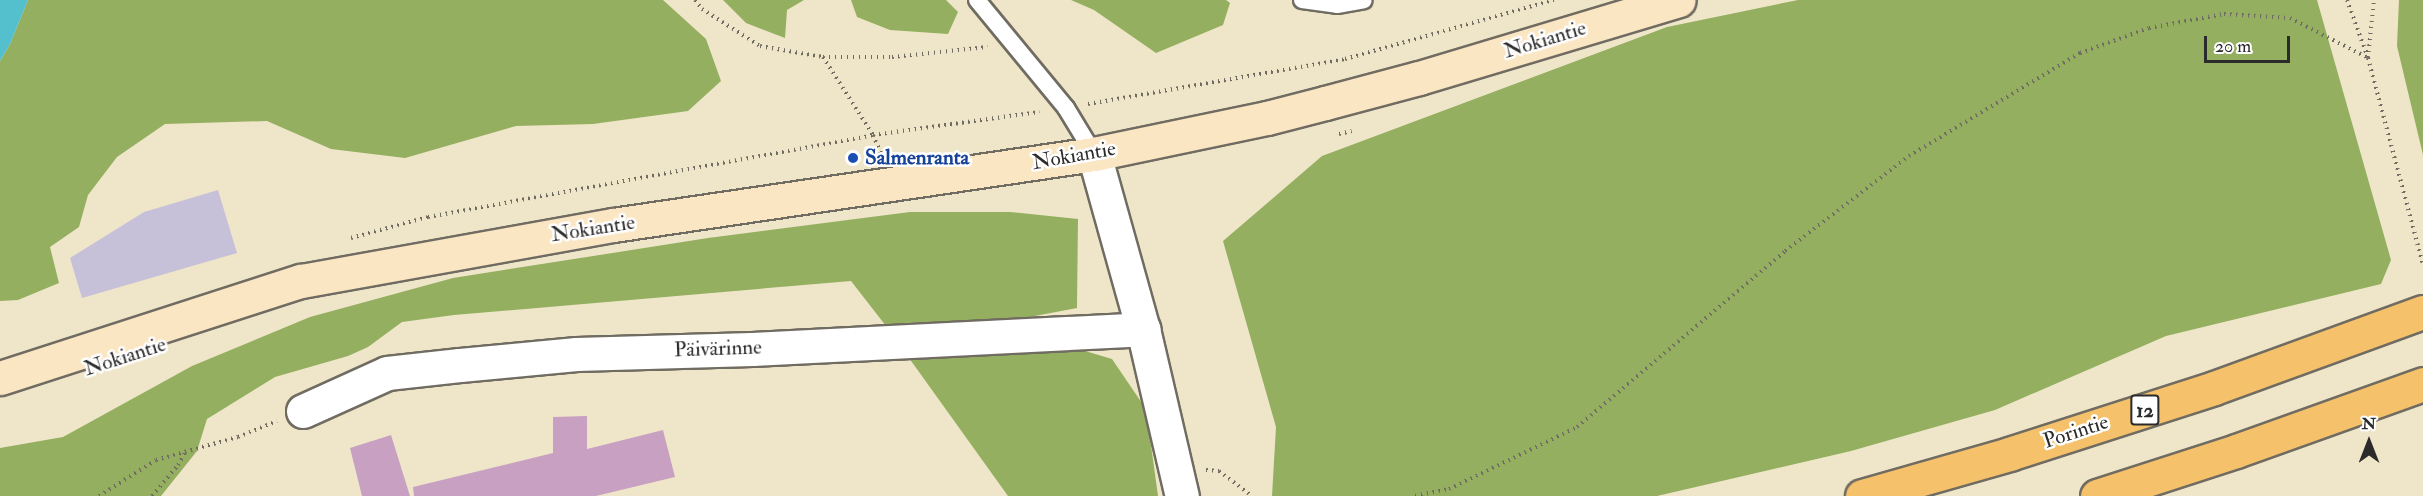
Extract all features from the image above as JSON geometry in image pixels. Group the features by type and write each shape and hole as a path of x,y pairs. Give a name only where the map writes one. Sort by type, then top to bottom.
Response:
{"highway":[{"name":"Porintie","path":"1862,496 2009,454 2203,392 2423,312"},
{"path":"2097,496 2236,451 2423,384"}],"main road":[{"name":"Nokiantie","path":"0,378 301,281 613,225 1094,154 1267,118 1336,100 1678,0"},
{"name":"Nokiantie","path":"0,400 108,361 456,252"}],"street":[{"path":"1094,154 1143,329 1179,482"},
{"name":"Päivärinne","path":"303,411 387,372 576,354 752,349 1143,329"}],"lane":[{"path":"977,0 1066,108 1094,154"},
{"path":"1302,0 1337,6 1365,0"}],"path":[{"path":"695,0 702,9 760,46 823,57 892,57 1015,44"},
{"path":"1066,108 1210,85 1345,59 1554,0"},
{"path":"2346,0 2368,58 2423,265"},
{"path":"2368,58 2374,0"},
{"path":"1415,496 1449,489 1577,427 1785,251 1909,156 2080,53 2149,28 2224,14 2290,18 2368,58"},
{"path":"823,57 873,135 881,153"},
{"path":"99,496 156,460 238,437 303,411"},
{"path":"152,496 178,465 186,451"},
{"path":"1179,482 1219,471 1252,496"}],"shaded area":[{"path":"218,190 237,253 82,298 70,258 144,212"}],"green space":[{"path":"28,0 663,0 706,39 721,81 688,111 593,124 516,126 405,158 331,149 267,121 165,124 117,157 88,195 79,227 50,247 59,283 18,300 0,301 0,61 10,44"},
{"path":"723,0 804,0 787,10 785,38 746,23"},
{"path":"851,0 946,0 958,12 948,34 890,30 857,17"},
{"path":"1071,0 1226,0 1230,3 1223,25 1156,53 1094,10"},
{"path":"1798,0 2317,0 2391,260 2381,284 2166,336 1995,410 1851,451 1657,496 1272,496 1276,427 1223,241 1322,156 1667,27"},
{"path":"2399,0 2423,0 2423,155 2397,46"},
{"path":"910,212 1010,212 1078,219 1077,308 1019,319 904,323 886,326 851,281 454,315 402,322 368,347 348,356 275,377 207,419 197,451 161,496 0,496 0,448 63,437 192,366 310,317 453,278 708,238"},
{"path":"1058,343 1112,359 1146,409 1158,496 1008,496 909,358"}],"water":[{"path":"0,0 28,0 10,44 0,61"}],"building":[{"path":"587,416 587,449 663,430 675,477 596,496 414,496 413,487 553,453 553,417"},
{"path":"391,435 410,496 362,496 350,448"}],"place":[{"name":"Salmenranta","path":"853,158"}]}
